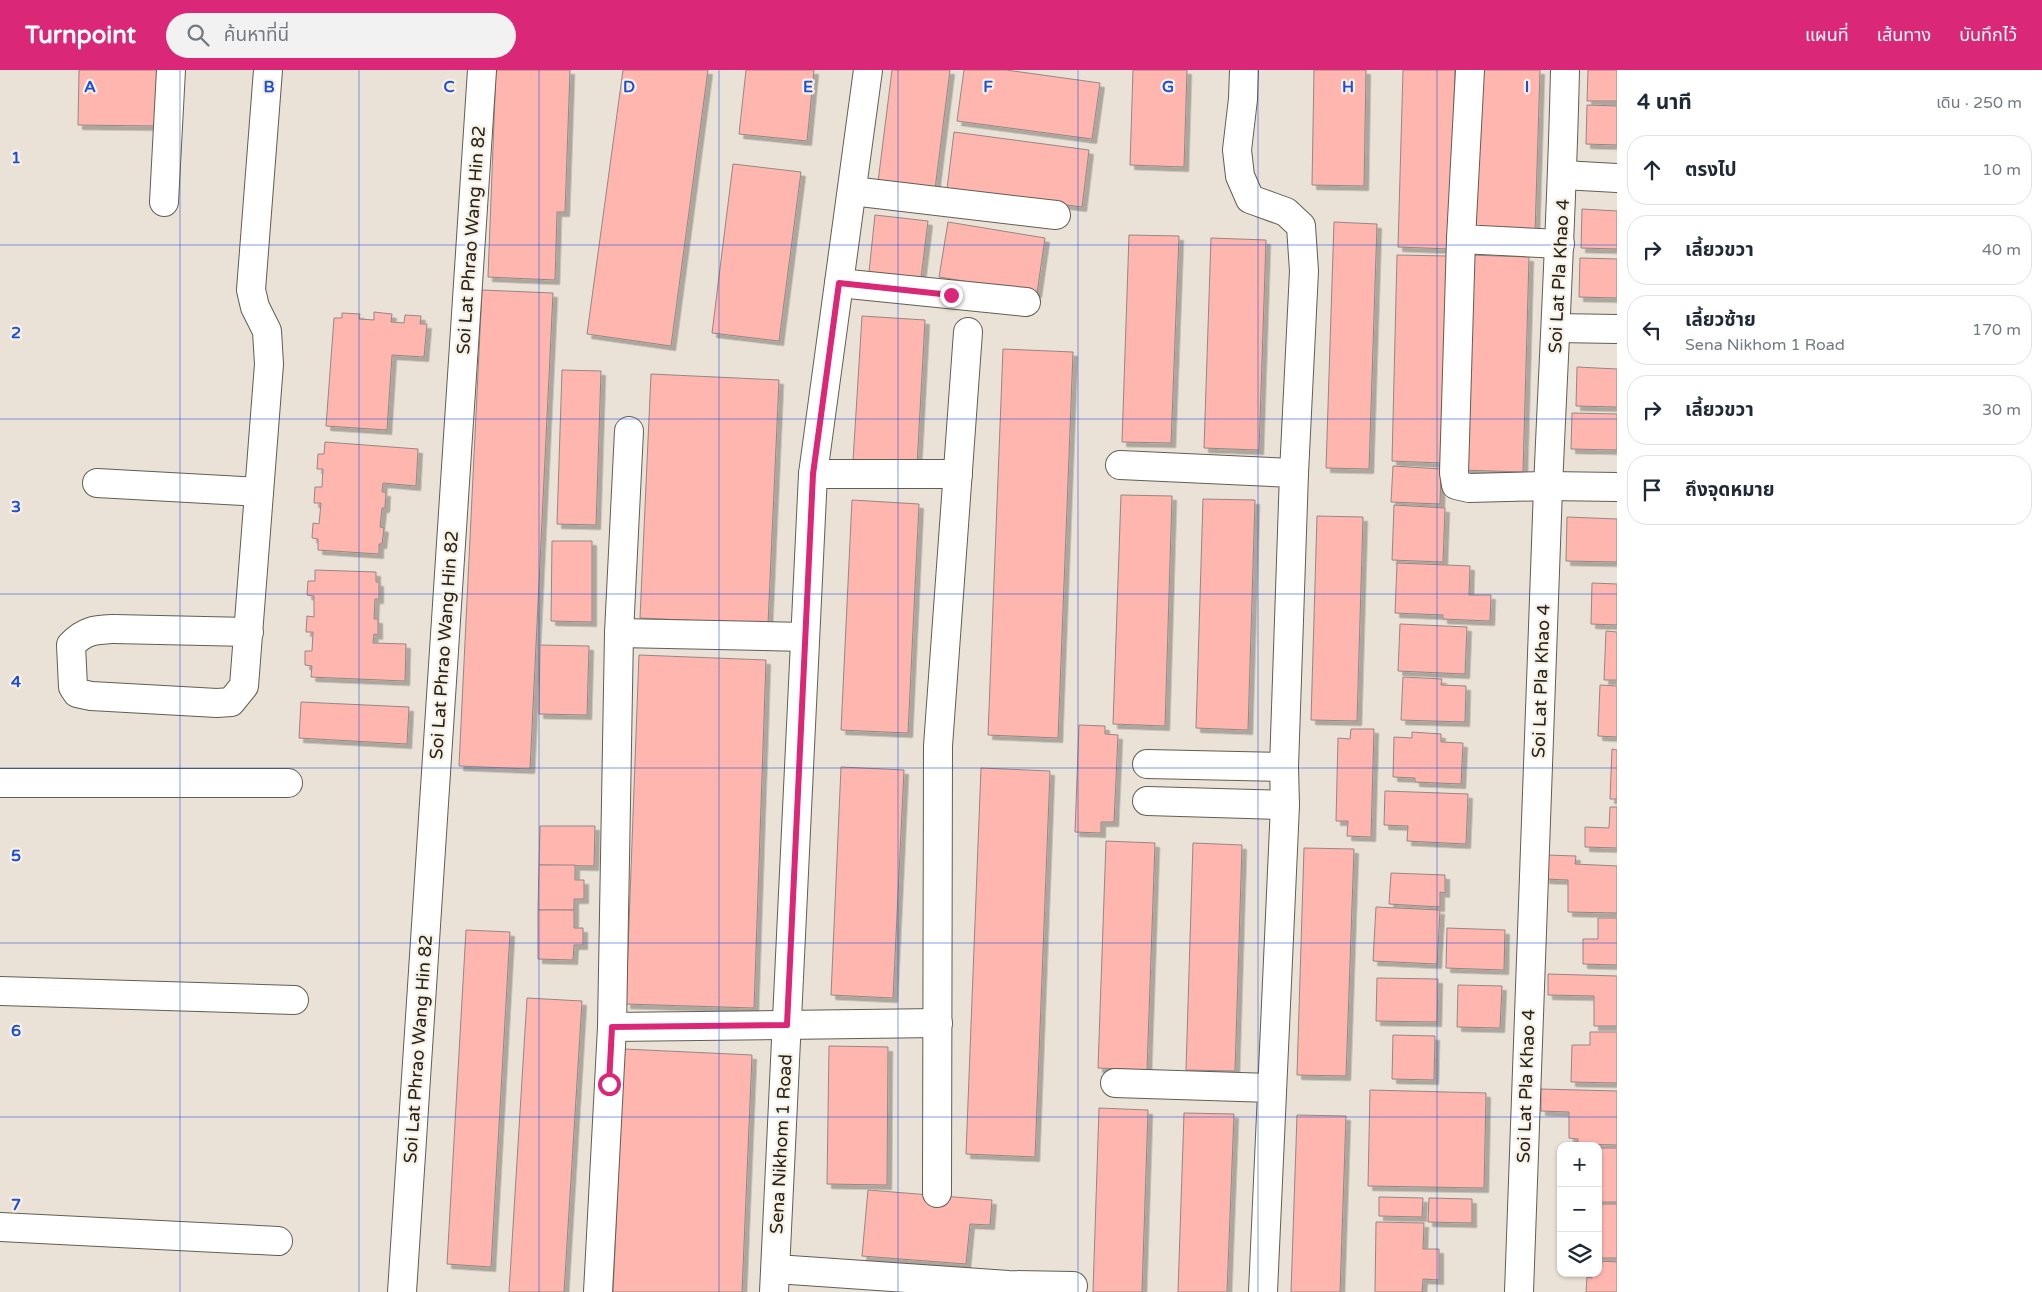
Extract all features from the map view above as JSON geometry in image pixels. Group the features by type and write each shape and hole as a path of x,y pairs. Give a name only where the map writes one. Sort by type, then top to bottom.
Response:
{"street":[{"path":"164,202 171,70"},
{"path":"249,632 94,630 80,636 71,645 73,687 77,692 91,696 217,704 231,702 244,686 249,632 269,364 267,331 254,307 251,290 268,70"},
{"name":"Soi Lat Phrao Wang Hin 82","path":"402,1292 482,70"},
{"name":"Sena Nikhom 1 Road","path":"775,1281 813,474 868,70"},
{"path":"1244,70 1243,99 1237,150 1240,176 1250,199 1286,212 1301,226 1304,271 1294,473 1284,767 1285,805 1263,1292"},
{"path":"1470,70 1461,239 1454,473 1456,485 1469,488 1617,486"},
{"name":"Soi Lat Pla Khao 4","path":"1520,1292 1527,1044 1548,486 1563,175 1565,70"},
{"path":"1563,175 1617,178"},
{"path":"852,191 1056,215"},
{"path":"1461,239 1560,244"},
{"path":"839,283 1026,302"},
{"path":"1556,328 1617,330"},
{"path":"937,1193 938,746 968,332"},
{"path":"598,1292 612,1027 619,633 629,431"},
{"path":"1120,465 1294,473"},
{"path":"813,474 958,474"},
{"path":"96,483 259,492"},
{"path":"619,633 805,637"},
{"path":"1147,764 1284,767"},
{"path":"0,783 288,783"},
{"path":"1147,802 1285,805"},
{"path":"0,991 294,1000"},
{"path":"612,1027 938,1023"},
{"path":"1115,1083 1271,1088"},
{"path":"0,1227 278,1242"},
{"path":"775,1281 1073,1286"}],"building":[{"path":"79,70 159,70 158,126 78,125"},
{"path":"496,70 570,70 565,212 557,212 555,280 488,277"},
{"path":"623,70 708,70 671,346 587,334"},
{"path":"746,70 814,70 807,141 739,134"},
{"path":"892,70 950,70 935,189 878,182"},
{"path":"964,70 1006,70 1100,83 1092,139 957,121"},
{"path":"1133,70 1187,70 1184,167 1130,165"},
{"path":"1314,70 1366,70 1364,186 1312,185"},
{"path":"1403,70 1455,70 1450,249 1398,247"},
{"path":"1481,70 1540,70 1535,233 1476,231"},
{"path":"1588,70 1617,70 1617,101 1587,101"},
{"path":"1587,105 1617,106 1617,145 1586,144"},
{"path":"954,132 1089,150 1082,207 947,189"},
{"path":"733,164 801,172 779,341 712,333"},
{"path":"1582,209 1617,211 1617,249 1581,248"},
{"path":"875,215 928,221 921,278 869,272"},
{"path":"948,222 1045,238 1037,293 939,277"},
{"path":"1334,222 1377,224 1369,469 1326,468"},
{"path":"1129,235 1179,236 1171,443 1122,442"},
{"path":"1211,238 1266,240 1259,450 1204,448"},
{"path":"1397,255 1448,256 1442,463 1392,461"},
{"path":"1468,255 1529,257 1523,472 1462,470"},
{"path":"1580,258 1617,259 1617,298 1579,297"},
{"path":"482,290 553,293 530,769 459,766"},
{"path":"374,312 392,314 391,322 404,323 405,315 421,316 420,324 427,324 424,357 392,355 387,430 326,426 334,318 342,318 342,313 360,314 359,319 374,320"},
{"path":"862,316 925,320 917,465 853,461"},
{"path":"1003,349 1073,352 1058,738 988,735"},
{"path":"1577,367 1617,369 1617,407 1576,406"},
{"path":"562,370 601,371 596,525 557,524"},
{"path":"651,374 779,380 768,624 640,618"},
{"path":"1572,413 1617,414 1617,450 1571,449"},
{"path":"325,442 418,449 416,486 383,483 382,492 386,492 385,508 382,508 380,527 384,528 382,544 379,544 379,554 318,550 318,539 312,538 313,523 319,524 321,503 314,503 315,487 322,487 323,469 317,469 318,454 324,454"},
{"path":"1393,466 1441,469 1440,504 1391,502"},
{"path":"1121,495 1172,496 1165,726 1113,724"},
{"path":"1203,499 1255,500 1248,730 1196,728"},
{"path":"852,500 919,504 908,733 841,730"},
{"path":"1394,505 1445,508 1443,562 1392,560"},
{"path":"1317,516 1363,517 1357,721 1311,720"},
{"path":"1567,517 1617,519 1617,562 1566,561"},
{"path":"552,541 592,541 592,622 551,621"},
{"path":"1397,563 1470,566 1469,595 1491,595 1490,621 1443,619 1443,615 1395,613"},
{"path":"315,570 376,572 376,582 379,582 379,599 375,599 374,619 378,619 378,635 374,634 373,643 406,644 405,681 311,677 312,666 305,665 305,651 312,651 313,632 306,632 307,616 314,617 314,596 307,595 308,581 315,581"},
{"path":"1592,583 1617,584 1617,625 1591,624"},
{"path":"1400,624 1467,627 1465,674 1398,671"},
{"path":"1606,631 1617,632 1617,680 1604,680"},
{"path":"540,645 589,646 587,715 539,714"},
{"path":"639,655 766,660 754,1008 626,1004"},
{"path":"1403,677 1442,679 1441,685 1466,686 1465,722 1401,720"},
{"path":"1600,685 1617,686 1617,737 1598,736"},
{"path":"301,702 409,707 407,744 299,738"},
{"path":"1079,725 1105,726 1105,734 1118,735 1114,822 1101,822 1101,833 1075,832"},
{"path":"1351,729 1374,729 1371,837 1347,836 1348,821 1336,821 1338,738 1350,739"},
{"path":"1412,732 1441,734 1441,742 1463,743 1461,784 1415,782 1415,778 1393,777 1394,737 1412,738"},
{"path":"1612,749 1617,750 1617,799 1610,799"},
{"path":"841,767 904,770 893,998 831,995"},
{"path":"981,768 1050,771 1035,1157 966,1154"},
{"path":"1385,791 1468,794 1466,844 1407,841 1408,826 1384,825"},
{"path":"1610,807 1617,807 1617,848 1585,847 1585,827 1609,828"},
{"path":"540,826 595,826 594,866 539,865"},
{"path":"1106,841 1155,843 1147,1070 1098,1068"},
{"path":"1193,843 1242,845 1235,1071 1186,1070"},
{"path":"1304,848 1354,849 1346,1076 1297,1075"},
{"path":"1546,855 1576,856 1575,864 1617,866 1617,913 1568,912 1568,880 1545,879"},
{"path":"539,865 575,865 575,880 584,880 584,899 574,899 574,910 538,910"},
{"path":"1391,873 1445,875 1445,893 1440,892 1440,907 1389,904"},
{"path":"1376,907 1440,910 1437,964 1373,961"},
{"path":"538,910 574,910 574,928 583,928 583,945 574,945 573,960 538,959"},
{"path":"1598,918 1617,918 1617,965 1583,964 1583,939 1598,939"},
{"path":"1447,928 1505,930 1504,970 1446,968"},
{"path":"466,930 510,932 491,1267 447,1264"},
{"path":"1548,974 1617,976 1617,1026 1594,1026 1594,996 1548,995"},
{"path":"1377,978 1438,979 1437,1022 1376,1021"},
{"path":"1458,985 1502,986 1500,1028 1457,1027"},
{"path":"527,998 582,1001 564,1292 509,1292"},
{"path":"1590,1032 1617,1032 1617,1083 1571,1082 1572,1045 1590,1045"},
{"path":"1393,1035 1435,1036 1434,1080 1392,1079"},
{"path":"829,1046 888,1047 887,1185 827,1184"},
{"path":"624,1049 752,1055 742,1292 613,1292"},
{"path":"1541,1089 1617,1091 1617,1145 1602,1145 1602,1142 1578,1142 1578,1139 1569,1138 1569,1112 1541,1111"},
{"path":"1370,1090 1486,1093 1484,1188 1368,1186"},
{"path":"1099,1108 1148,1110 1142,1292 1093,1292"},
{"path":"1184,1113 1234,1114 1227,1292 1178,1292"},
{"path":"1297,1115 1346,1116 1340,1292 1291,1292"},
{"path":"1602,1148 1617,1148 1617,1202 1602,1202"},
{"path":"868,1190 992,1200 990,1225 970,1224 966,1264 862,1256"},
{"path":"1379,1197 1423,1198 1422,1217 1379,1216"},
{"path":"1429,1198 1472,1199 1472,1223 1428,1222"},
{"path":"1602,1204 1617,1204 1617,1258 1602,1258"},
{"path":"1376,1222 1424,1223 1423,1249 1439,1249 1439,1280 1423,1279 1422,1292 1375,1292"},
{"path":"1602,1261 1617,1262 1617,1292 1586,1292 1587,1277 1602,1277"}],"route":[{"path":"609,1084 612,1027 787,1025 813,474 839,283 951,295"}]}
